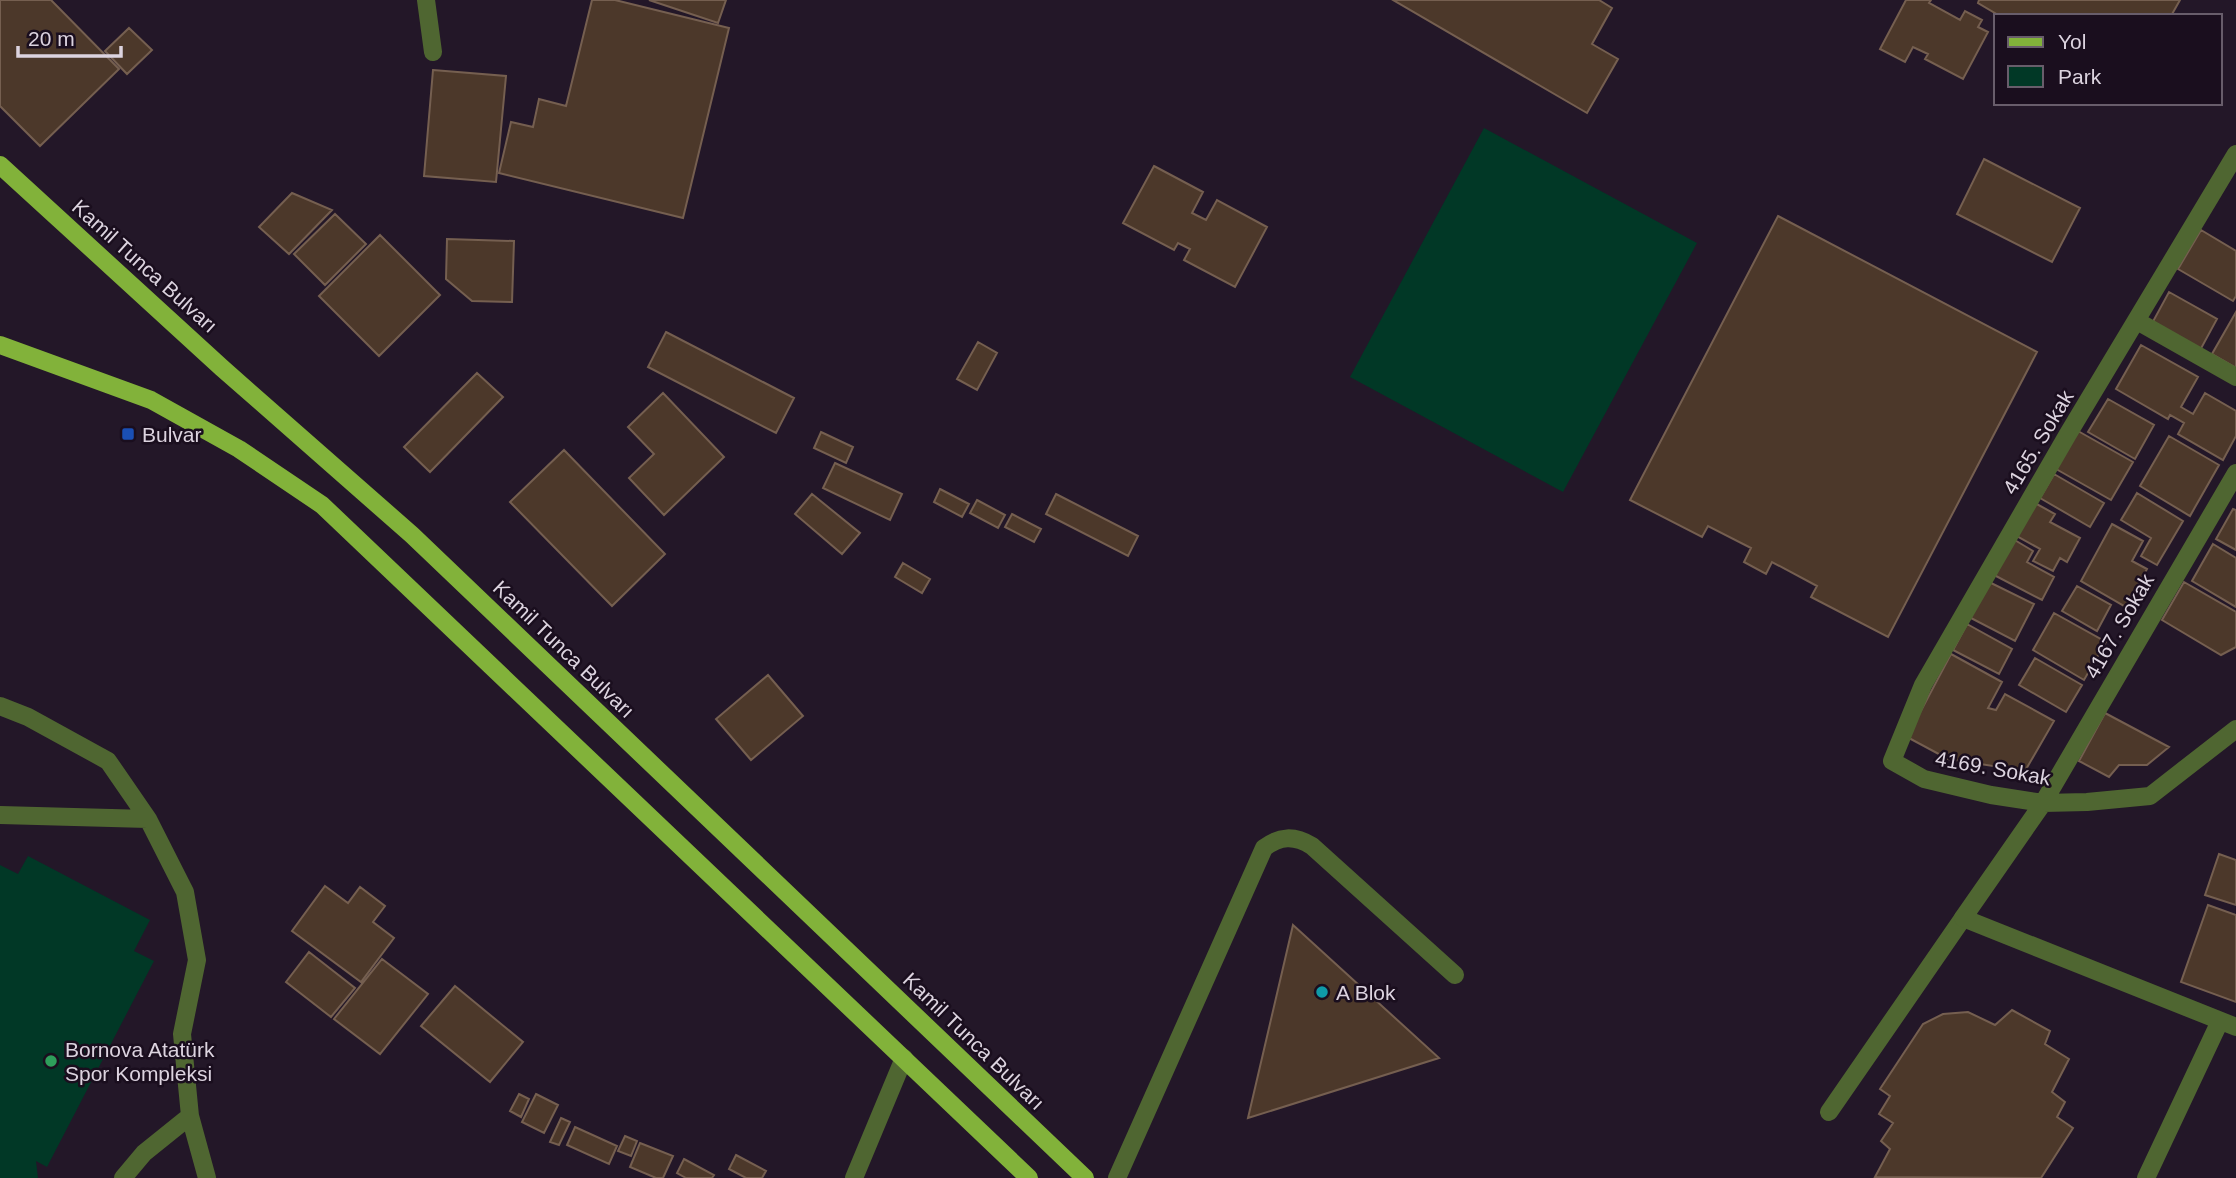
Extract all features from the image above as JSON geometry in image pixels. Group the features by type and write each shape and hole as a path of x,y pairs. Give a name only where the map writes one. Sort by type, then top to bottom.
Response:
{"main road":[{"name":"Kamil Tunca Bulvarı","path":"0,165 222,368 412,535 1085,1178"},
{"path":"0,345 151,400 239,449 322,505 1029,1178"}],"street":[{"path":"426,0 433,52"},
{"name":"4165. Sokak","path":"1892,761 1923,685 2068,434 2236,154"},
{"path":"2137,321 2236,377"},
{"name":"4167. Sokak","path":"1829,1112 2043,803 2236,473"},
{"path":"0,706 28,717 108,761 148,819 185,892 197,960 182,1034 190,1116 207,1178"},
{"name":"4169. Sokak","path":"1892,761 1924,779 1991,795 2043,803 2087,802 2150,796 2236,729"},
{"path":"0,815 148,819"},
{"path":"1118,1178 1264,848 1273,841 1295,838 1312,846 1455,975"},
{"path":"1963,918 2228,1024 2146,1178"},
{"path":"854,1178 904,1058"},
{"path":"122,1178 144,1153 190,1116"}],"green space":[{"path":"1484,128 1697,243 1563,492 1350,377"},
{"name":"Bornova Atatürk Spor Kompleksi","path":"28,856 150,920 134,951 154,961 47,1167 36,1161 38,1178 0,1178 0,865 18,874"}],"building":[{"path":"0,0 51,0 119,69 40,146 0,106"},
{"path":"592,0 615,0 729,28 683,218 499,173 511,122 533,127 539,99 566,106"},
{"path":"649,0 726,0 718,23"},
{"path":"1393,0 1599,0 1612,8 1592,44 1618,59 1587,113"},
{"path":"1906,0 1931,0 1929,3 1960,20 1965,11 1982,20 1978,27 1988,32 1963,79 1925,59 1928,54 1913,47 1905,62 1880,49"},
{"path":"1979,0 2180,0 2172,14 1997,14 1978,3"},
{"path":"129,28 152,50 127,74 105,51"},
{"path":"433,70 506,76 496,182 424,176"},
{"path":"1984,159 2080,208 2052,262 1957,214"},
{"path":"1154,166 1203,192 1192,213 1206,220 1217,200 1267,227 1235,287 1184,260 1190,249 1178,243 1174,250 1123,223"},
{"path":"292,193 332,210 289,254 259,227"},
{"path":"335,214 366,244 325,285 294,254"},
{"path":"1778,216 2037,352 1888,637 1811,597 1817,586 1772,562 1766,574 1744,562 1751,548 1708,526 1702,537 1630,500"},
{"path":"2201,230 2236,251 2236,296 2233,301 2178,269"},
{"path":"380,235 440,295 379,356 319,296"},
{"path":"447,239 514,241 512,302 472,301 446,279"},
{"path":"2169,292 2217,319 2198,354 2150,327"},
{"path":"2236,312 2236,368 2212,354"},
{"path":"666,332 794,398 776,433 648,367"},
{"path":"978,342 997,353 977,390 957,379"},
{"path":"2141,345 2198,377 2181,407 2193,414 2205,393 2236,411 2236,436 2223,460 2178,434 2184,423 2170,415 2168,419 2116,389"},
{"path":"477,373 503,397 430,472 404,447"},
{"path":"663,393 724,457 664,515 629,478 654,454 628,427"},
{"path":"2108,399 2154,425 2135,459 2088,432"},
{"path":"2078,431 2133,462 2111,500 2056,469"},
{"path":"821,432 853,447 846,463 814,448"},
{"path":"2169,436 2219,465 2190,516 2140,486"},
{"path":"564,450 665,554 612,606 510,502"},
{"path":"835,463 902,494 890,520 823,488"},
{"path":"2054,474 2104,503 2090,527 2040,498"},
{"path":"940,489 969,504 962,517 934,502"},
{"path":"2137,493 2183,521 2157,565 2141,556 2151,538 2121,520"},
{"path":"812,494 860,533 842,554 795,514"},
{"path":"1056,494 1138,536 1128,556 1046,514"},
{"path":"977,500 1005,515 998,528 970,513"},
{"path":"2033,502 2055,514 2050,522 2080,538 2067,562 2060,558 2053,571 2033,561 2040,549 2015,535"},
{"path":"2233,509 2236,510 2236,550 2216,539"},
{"path":"1012,514 1041,529 1034,542 1005,527"},
{"path":"2112,524 2143,541 2132,561 2147,569 2126,607 2081,581"},
{"path":"2013,539 2033,551 2027,562 2054,577 2042,600 1994,575"},
{"path":"2213,544 2236,558 2236,607 2192,581"},
{"path":"903,563 930,579 922,593 895,577"},
{"path":"1987,581 2034,604 2015,641 1969,617"},
{"path":"2184,582 2236,612 2236,647 2221,655 2162,620"},
{"path":"2077,586 2111,605 2097,631 2062,611"},
{"path":"2054,613 2106,642 2084,680 2033,650"},
{"path":"1967,624 2012,649 1999,674 1953,650"},
{"path":"1951,654 2002,682 1988,708 1996,710 2005,694 2054,721 2025,771 1948,759 1907,737"},
{"path":"2035,658 2082,685 2066,712 2019,685"},
{"path":"768,675 803,716 751,760 716,719"},
{"path":"2105,713 2169,747 2147,765 2119,765 2109,777 2079,761"},
{"path":"2219,854 2236,860 2236,905 2205,895"},
{"path":"325,886 348,903 360,887 385,906 373,922 394,938 361,982 292,931"},
{"path":"2208,905 2236,915 2236,1002 2181,982"},
{"name":"A Blok","path":"1293,925 1439,1058 1248,1118"},
{"path":"309,952 355,988 331,1017 286,982"},
{"path":"382,959 428,994 380,1054 334,1019"},
{"path":"455,986 523,1042 490,1082 421,1026"},
{"path":"2012,1010 2050,1031 2045,1044 2069,1059 2052,1092 2065,1102 2057,1117 2073,1128 2041,1178 1875,1177 1890,1149 1881,1141 1893,1123 1879,1114 1890,1096 1880,1089 1923,1024 1943,1014 1968,1012 1995,1025"},
{"path":"519,1094 529,1099 521,1117 510,1111"},
{"path":"536,1094 558,1105 544,1133 522,1122"},
{"path":"561,1118 570,1122 559,1145 550,1142"},
{"path":"575,1127 617,1146 609,1164 567,1145"},
{"path":"625,1136 637,1141 631,1156 618,1151"},
{"path":"640,1143 673,1156 663,1178 656,1178 630,1167"},
{"path":"736,1155 766,1171 762,1178 746,1178 729,1169"},
{"path":"684,1159 714,1175 712,1178 686,1178 677,1173"}],"place":[{"name":"Bulvar","path":"128,434"},
{"name":"A Blok","path":"1322,992"},
{"name":"Bornova Atatürk Spor Kompleksi","path":"51,1061"}]}
